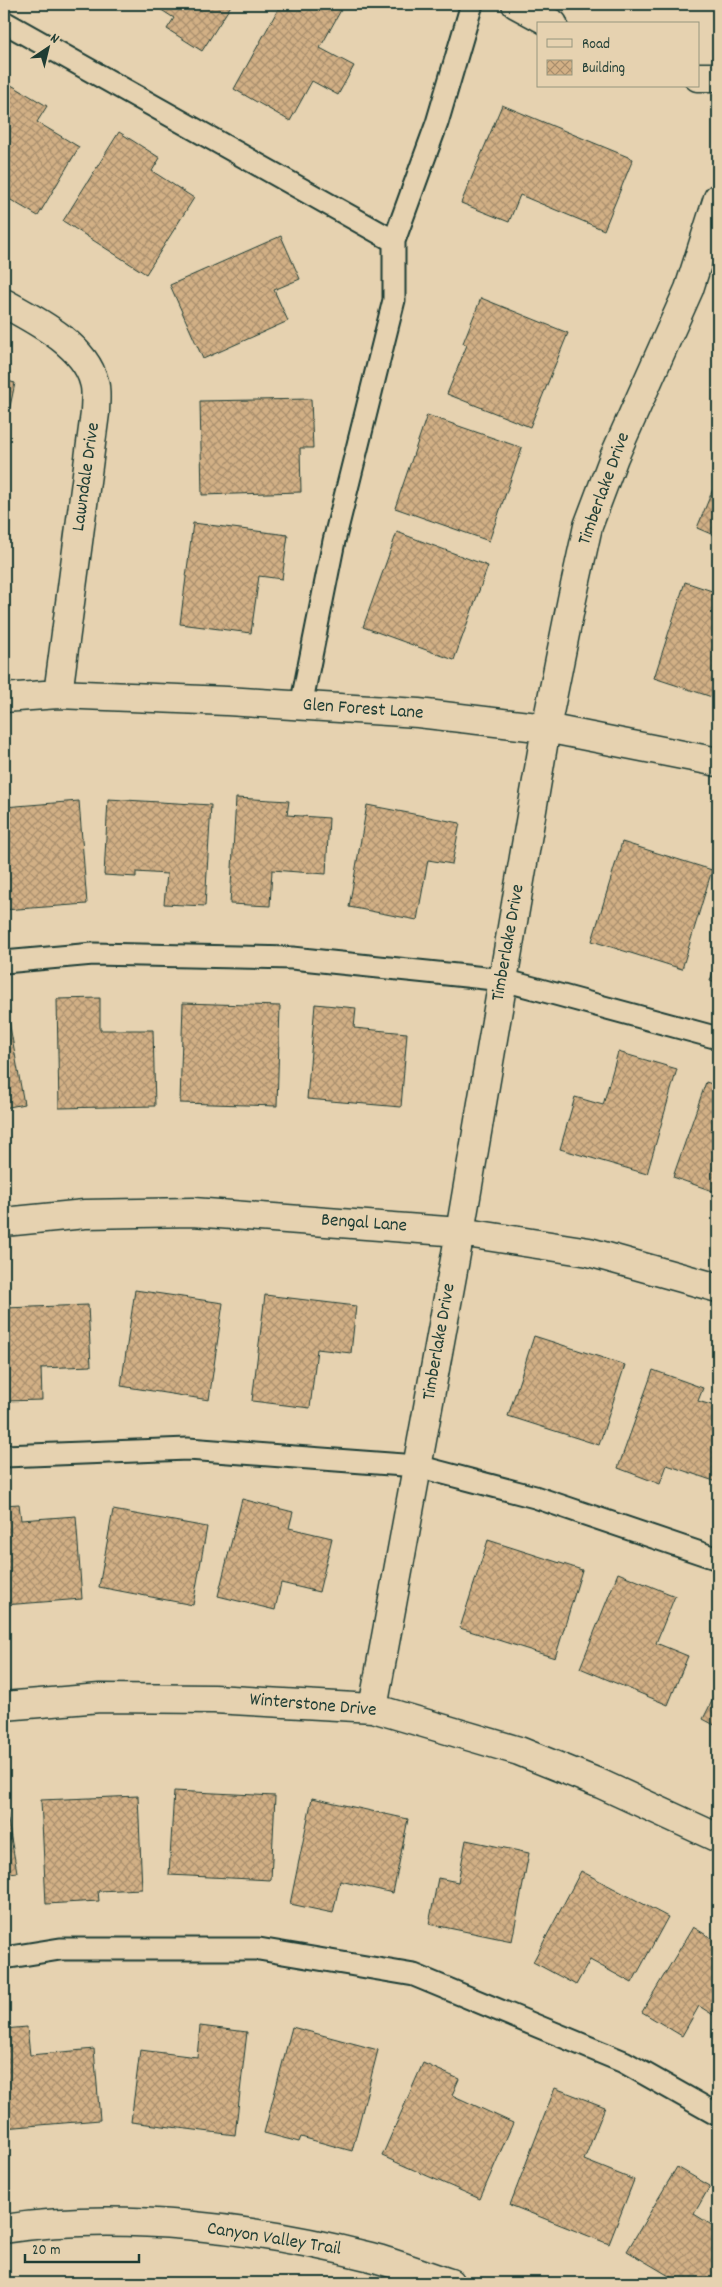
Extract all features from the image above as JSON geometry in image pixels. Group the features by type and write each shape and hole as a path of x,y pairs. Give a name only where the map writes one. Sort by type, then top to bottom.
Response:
{"street":[{"path":"516,4 548,22"},
{"path":"700,77 718,77"},
{"name":"Timberlake Drive","path":"373,1708 460,1232 546,728 588,526 614,457 689,289 718,198"},
{"name":"Lawndale Drive","path":"4,303 44,325 82,357 94,382 95,413 58,694"},
{"name":"Glen Forest Lane","path":"4,698 58,694 227,701 418,713 546,728 718,762"},
{"name":"Bengal Lane","path":"4,1222 85,1214 193,1212 460,1232 589,1252 718,1288"},
{"name":"Winterstone Drive","path":"4,1706 100,1698 214,1698 373,1708 519,1751 601,1784 718,1838"},
{"name":"Canyon Valley Trail","path":"4,2229 101,2221 234,2230 372,2257 450,2283"}],"lane":[{"path":"301,706 334,541 394,300 394,241 437,123 472,4"},
{"path":"4,22 394,241"},
{"path":"4,962 93,954 292,958 503,980 718,1038"},
{"path":"4,1456 188,1449 418,1466 535,1497 718,1559"},
{"path":"4,1958 60,1949 259,1949 414,1976 624,2062 718,2115"}],"building":[{"path":"152,4 232,4 202,51 167,29 174,18"},
{"path":"281,4 329,4 341,10 320,48 354,66 338,95 312,81 290,121 234,89"},
{"path":"6,82 47,106 37,122 79,147 38,216 4,196 4,86"},
{"path":"502,105 633,159 604,230 520,195 509,222 461,203"},
{"path":"119,132 160,158 152,171 194,198 146,274 63,221"},
{"path":"281,236 300,279 274,290 288,321 203,359 170,285"},
{"path":"481,298 568,333 530,427 447,394 467,345 463,343"},
{"path":"4,380 15,383 4,435"},
{"path":"311,399 313,448 300,448 301,492 202,495 200,401"},
{"path":"427,415 522,448 489,541 395,508"},
{"path":"718,477 718,537 697,528"},
{"path":"193,523 288,535 282,579 259,576 251,633 180,624"},
{"path":"397,532 488,566 454,660 363,627"},
{"path":"685,582 718,593 718,699 654,678"},
{"path":"236,798 289,801 287,815 329,818 326,874 272,870 270,906 230,904"},
{"path":"108,799 211,805 205,906 164,904 167,874 136,872 136,877 104,875"},
{"path":"79,801 87,904 4,910 4,807"},
{"path":"367,805 460,823 452,864 428,860 417,920 349,907"},
{"path":"622,842 712,870 682,969 592,941"},
{"path":"718,957 718,984 710,981"},
{"path":"100,998 100,1030 153,1030 155,1106 59,1108 57,999"},
{"path":"183,1003 280,1006 277,1106 180,1103"},
{"path":"4,1004 6,1004 24,1104 4,1108"},
{"path":"315,1004 356,1008 354,1028 407,1033 401,1107 307,1099"},
{"path":"618,1052 677,1069 647,1174 560,1149 575,1097 603,1105"},
{"path":"706,1082 718,1086 718,1193 673,1177"},
{"path":"135,1290 223,1303 209,1400 121,1386"},
{"path":"265,1295 356,1306 351,1353 317,1349 310,1408 252,1401"},
{"path":"88,1305 91,1366 41,1368 42,1400 4,1401 4,1308"},
{"path":"534,1336 625,1365 599,1445 508,1416"},
{"path":"653,1370 703,1388 698,1401 718,1407 717,1482 667,1465 660,1484 618,1468"},
{"path":"242,1499 293,1512 289,1528 332,1538 319,1592 281,1583 275,1610 218,1596"},
{"path":"19,1504 21,1520 76,1516 82,1599 4,1605 4,1505"},
{"path":"113,1510 207,1527 193,1605 99,1587"},
{"path":"488,1540 582,1570 555,1658 460,1628"},
{"path":"618,1573 675,1596 656,1643 688,1656 668,1705 580,1668"},
{"path":"718,1689 718,1727 703,1719"},
{"path":"174,1791 275,1796 271,1880 169,1875"},
{"path":"138,1796 142,1889 98,1891 99,1901 46,1904 41,1800"},
{"path":"312,1798 408,1819 393,1893 340,1881 333,1913 290,1904"},
{"path":"4,1804 17,1872 4,1874"},
{"path":"466,1840 529,1853 512,1941 429,1924 438,1878 458,1882"},
{"path":"581,1871 668,1917 632,1983 590,1960 576,1985 533,1962"},
{"path":"693,1927 718,1942 718,2018 699,2006 682,2036 642,2012"},
{"path":"200,2026 247,2032 235,2135 131,2122 140,2050 197,2057"},
{"path":"27,2027 30,2055 94,2049 100,2120 4,2128 4,2029"},
{"path":"292,2027 378,2050 352,2151 301,2137 299,2142 264,2133"},
{"path":"423,2063 459,2079 452,2095 513,2123 480,2199 382,2156"},
{"path":"555,2088 605,2107 584,2160 634,2180 609,2244 510,2205"},
{"path":"677,2167 710,2186 694,2214 718,2229 718,2283 681,2283 627,2251"}]}
